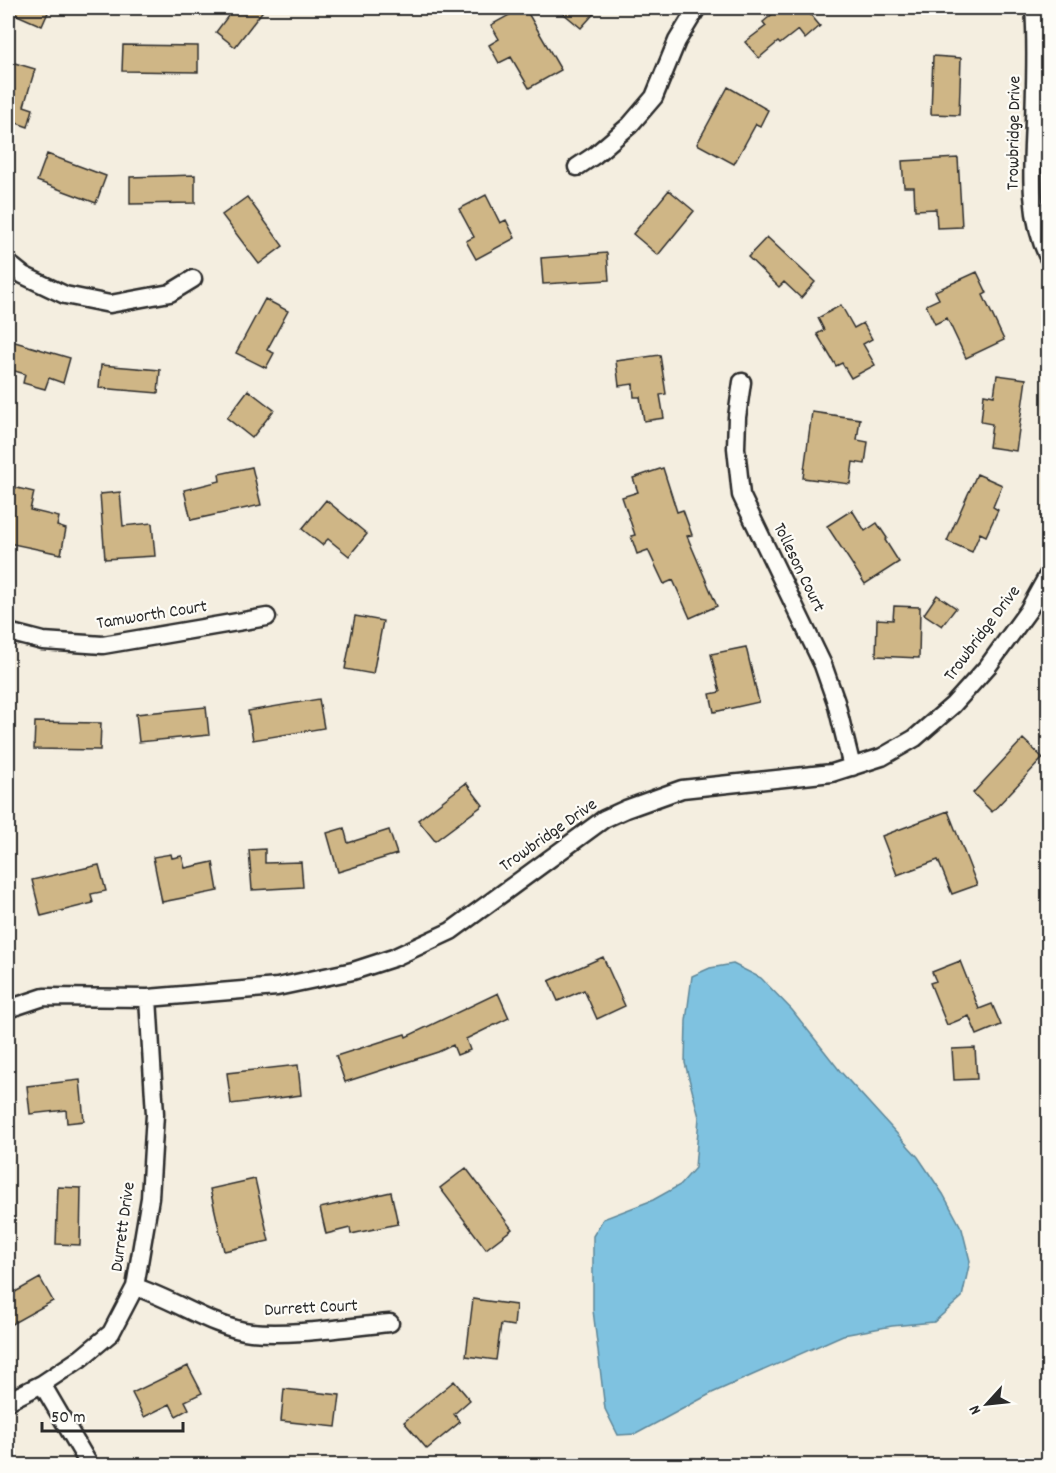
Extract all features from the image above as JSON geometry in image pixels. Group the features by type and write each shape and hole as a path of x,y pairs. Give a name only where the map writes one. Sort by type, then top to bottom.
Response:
{"street":[{"path":"577,167 630,125 654,97 677,41 697,8"},
{"name":"Trowbridge Drive","path":"1034,8 1037,42 1032,194 1039,235 1048,257"},
{"path":"8,262 23,275 65,295 110,303 170,293 193,279"},
{"name":"Tolleson Court","path":"742,382 737,417 736,448 741,495 824,664 852,766"},
{"name":"Trowbridge Drive","path":"8,1009 44,997 148,998 277,987 353,971 393,958 451,931 604,819 627,809 682,789 832,773 882,757 906,743 953,705 988,666 1028,611 1048,575"},
{"name":"Tamworth Court","path":"8,633 43,641 103,645 267,617"},
{"name":"Durrett Drive","path":"8,1401 42,1384 81,1358 111,1333 135,1287 150,1198 155,1114 148,998"},
{"name":"Durrett Court","path":"135,1287 155,1293 220,1323 250,1332 293,1332 390,1323"},
{"path":"42,1384 90,1466"}],"water":[{"path":"733,964 761,978 792,1010 840,1071 918,1157 943,1194 962,1229 970,1261 962,1297 934,1322 892,1326 843,1335 712,1393 636,1434 618,1435 605,1409 593,1310 593,1236 603,1219 653,1200 680,1185 695,1168 699,1117 685,1063 686,1021 692,976 710,968"}],"building":[{"path":"8,8 50,8 42,26 8,11"},
{"path":"234,8 265,8 235,47 216,32"},
{"path":"525,8 561,70 529,88 511,57 499,63 489,45 499,39 491,25"},
{"path":"557,8 599,8 581,28"},
{"path":"780,8 805,8 820,26 805,39 798,30 780,44 778,42 759,58 745,42 766,26 763,22"},
{"path":"123,45 198,46 198,72 122,71"},
{"path":"933,56 961,58 959,115 931,114"},
{"path":"8,61 35,69 24,106 33,109 28,127 8,120"},
{"path":"728,87 768,110 760,126 756,124 734,164 697,144"},
{"path":"47,154 106,176 96,203 37,181"},
{"path":"958,158 962,227 937,228 936,209 915,210 914,187 904,187 902,161"},
{"path":"195,175 195,203 130,204 130,177"},
{"path":"669,190 694,211 658,255 633,234"},
{"path":"486,195 500,223 506,220 515,238 476,259 466,241 474,237 459,209"},
{"path":"247,197 283,246 259,264 222,215"},
{"path":"767,237 815,282 801,298 784,282 779,287 748,257"},
{"path":"607,253 609,280 543,284 541,258"},
{"path":"977,272 987,293 983,295 1004,340 966,358 947,318 935,324 926,305 939,299 935,291"},
{"path":"265,299 288,311 267,350 274,353 266,368 236,353"},
{"path":"841,305 854,328 863,323 872,339 863,344 875,365 851,378 842,363 836,366 817,334 824,330 818,318"},
{"path":"8,340 70,358 63,383 49,378 45,389 23,383 25,374 8,369"},
{"path":"660,355 666,394 660,395 664,418 644,421 640,397 634,397 633,384 619,386 616,361"},
{"path":"101,365 160,370 158,393 99,388"},
{"path":"997,375 1026,379 1016,451 989,447 992,424 981,422 984,394 994,396"},
{"path":"248,390 274,410 252,438 227,418"},
{"path":"812,412 860,419 857,440 868,442 865,464 853,462 850,484 803,478"},
{"path":"252,467 261,505 191,520 184,490 220,481 219,474"},
{"path":"663,468 677,512 683,510 692,535 687,536 717,606 690,618 673,580 664,584 648,550 637,554 631,536 635,535 622,497 638,492 633,478"},
{"path":"977,474 1002,485 993,507 998,510 986,536 980,533 972,552 947,541"},
{"path":"13,487 34,492 30,510 59,517 57,526 66,529 61,554 8,543 8,511"},
{"path":"120,492 123,526 152,523 155,556 105,559 100,494"},
{"path":"326,500 367,534 349,556 328,539 322,545 302,529"},
{"path":"852,510 865,531 877,523 899,562 865,584 827,526"},
{"path":"937,595 956,608 942,626 924,614"},
{"path":"894,606 920,607 919,658 876,656 877,619 893,620"},
{"path":"355,616 383,621 373,674 345,669"},
{"path":"746,647 759,702 714,712 710,694 720,692 711,654"},
{"path":"319,699 324,728 253,740 248,711"},
{"path":"206,707 209,735 139,742 136,714"},
{"path":"35,722 101,723 100,750 34,749"},
{"path":"1023,739 1043,758 992,812 973,793"},
{"path":"466,783 483,805 435,841 418,820"},
{"path":"948,811 977,885 952,894 938,860 897,875 882,836"},
{"path":"344,828 348,843 389,830 397,854 338,872 327,833"},
{"path":"265,849 265,863 301,862 303,887 252,890 249,850"},
{"path":"171,854 172,858 182,856 185,868 213,862 218,891 162,902 153,857"},
{"path":"99,865 106,891 91,894 93,903 41,916 32,880"},
{"path":"603,957 625,1006 597,1019 584,990 558,1001 549,981"},
{"path":"960,961 979,1009 992,1004 1001,1025 977,1035 969,1016 947,1025 930,983 936,981 932,972"},
{"path":"498,993 509,1018 466,1039 470,1050 457,1055 453,1045 345,1082 336,1056 405,1034 406,1037"},
{"path":"975,1048 977,1079 954,1080 952,1049"},
{"path":"298,1065 301,1095 231,1104 227,1073"},
{"path":"80,1080 84,1121 67,1123 66,1110 30,1114 27,1086"},
{"path":"466,1168 512,1229 486,1249 440,1188"},
{"path":"255,1179 269,1241 224,1251 210,1189"},
{"path":"58,1187 81,1188 80,1245 56,1244"},
{"path":"391,1192 398,1224 351,1234 350,1228 326,1234 320,1208"},
{"path":"40,1278 53,1301 8,1326 8,1296"},
{"path":"473,1299 516,1305 514,1326 501,1324 496,1360 466,1356"},
{"path":"188,1366 202,1393 185,1401 189,1409 176,1416 170,1404 144,1417 132,1393"},
{"path":"454,1381 470,1400 454,1414 460,1422 427,1449 404,1422"},
{"path":"284,1389 340,1395 336,1427 281,1421"}]}
